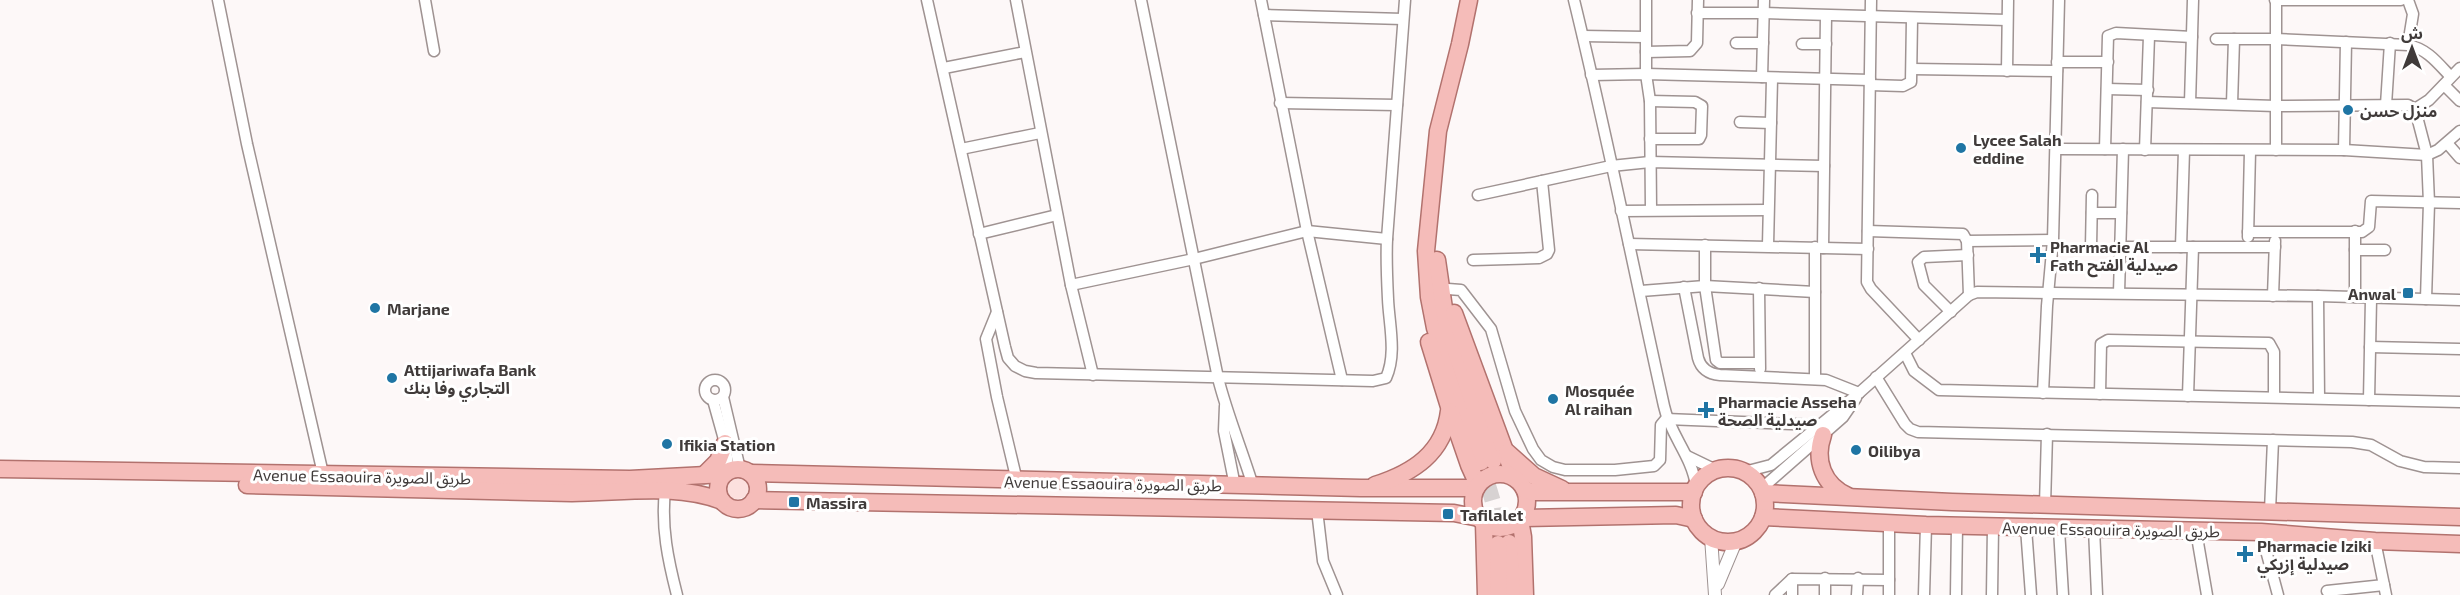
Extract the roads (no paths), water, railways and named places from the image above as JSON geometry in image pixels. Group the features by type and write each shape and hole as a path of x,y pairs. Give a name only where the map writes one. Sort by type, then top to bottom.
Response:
{"main road":[{"path":"1469,0 1438,131 1427,225 1431,264 1429,297 1435,328 1487,461"},
{"path":"1431,264 1448,289 1459,328 1502,445 1527,504 1521,519 1525,595"},
{"path":"1431,264 1420,289 1425,322 1433,359 1477,486 1473,503 1481,521 1486,595"},
{"path":"1361,489 1394,478 1422,462 1439,443 1450,410"},
{"path":"1821,430 1819,458 1823,473 1838,490 1852,497"},
{"path":"704,475 718,460 725,443"},
{"path":"1502,445 1534,476 1553,486 1574,492"},
{"path":"1730,468 1744,472 1755,480 1763,493 1765,506 1762,518 1752,532 1736,541 1711,537 1694,519 1691,504 1695,489 1705,476 1716,470 1730,468"},
{"name":"Avenue Essaouira طريق الصويرة","path":"0,469 575,493 665,491 695,493 722,501"},
{"name":"Avenue Essaouira طريق الصويرة","path":"0,478 324,481 630,479 736,472 1361,489 1477,486"},
{"path":"736,472 754,478 758,489 754,500 741,508 730,507 722,501 718,490 736,472"},
{"path":"1477,486 1492,475 1504,474 1520,484 1574,492 1695,489"},
{"name":"Avenue Essaouira طريق الصويرة","path":"1763,493 2045,505 2460,517"},
{"name":"Avenue Essaouira طريق الصويرة","path":"754,500 1455,513 1481,521"},
{"path":"1481,521 1500,529 1511,526 1521,519 1676,515 1694,519"},
{"name":"Avenue Essaouira طريق الصويرة","path":"1762,518 2060,529 2261,532 2374,542 2460,544"},
{"path":"1499,595 1503,544 1512,595"}],"street":[{"path":"218,0 246,144 324,481"},
{"path":"425,0 434,51"},
{"path":"927,0 1008,358 1015,366 1036,373 1379,381 1386,378 1390,370 1391,323 1386,270 1387,239 1405,0"},
{"path":"1017,0 1040,133 1071,285 1093,375"},
{"path":"1141,0 1218,378 1253,486"},
{"path":"1261,0 1307,231 1342,380"},
{"path":"1574,0 1641,291 1667,419 1686,455 1695,489"},
{"path":"1646,0 1645,37 1646,74 1650,100 1651,209"},
{"path":"1646,52 1693,50 1697,43 1698,0"},
{"path":"1764,0 1763,43 1770,123 1768,245"},
{"path":"1871,0 1869,286 1919,340"},
{"path":"2007,71 2008,0"},
{"path":"2043,393 2053,240 2059,0"},
{"path":"2190,103 2193,0"},
{"path":"2276,150 2276,0 2401,0"},
{"path":"2408,0 2413,14 2408,45"},
{"path":"1697,13 2007,20"},
{"path":"1264,15 1403,19"},
{"path":"1815,379 1815,292 1824,166 1826,16"},
{"path":"1591,75 1646,74 1907,85 1911,82 1912,69 1912,19"},
{"path":"2105,149 2108,89 2107,39 2110,34 2192,37"},
{"path":"1583,36 1645,37"},
{"path":"2145,150 2149,36"},
{"path":"2216,39 2390,43 2419,47 2432,56 2460,101"},
{"path":"2232,104 2234,39"},
{"path":"2344,150 2346,42"},
{"path":"1736,43 1763,43"},
{"path":"2386,105 2390,43"},
{"path":"1802,44 1826,44"},
{"path":"944,68 1025,52"},
{"path":"1912,69 2007,71 2108,62"},
{"path":"2415,109 2429,100 2460,68"},
{"path":"2108,89 2148,90"},
{"path":"1650,100 1695,102 1702,106 1700,138 1650,139"},
{"path":"2147,102 2276,106 2408,105 2415,109 2427,155 2426,299"},
{"path":"1280,103 1396,105"},
{"path":"1740,122 1770,123"},
{"path":"2056,149 2344,150 2427,155 2460,131"},
{"path":"961,149 1040,133"},
{"path":"2447,142 2460,158"},
{"path":"2119,293 2122,149"},
{"path":"2181,247 2184,150"},
{"path":"2248,247 2250,150"},
{"path":"1478,195 1611,166 1650,162 1824,166"},
{"path":"1473,260 1539,258 1547,254 1549,250 1542,181"},
{"path":"2091,247 2092,195"},
{"path":"2248,232 2366,231 2369,227 2371,201 2460,203"},
{"path":"1621,211 1768,210"},
{"path":"2092,213 2121,213"},
{"path":"979,234 1057,215"},
{"path":"1071,285 1194,259 1307,231 1387,239"},
{"path":"1868,231 1960,233 1965,236 1969,295"},
{"path":"2355,231 2355,297"},
{"path":"2273,296 2276,232"},
{"path":"1967,242 2053,240"},
{"path":"1629,244 1768,245 1868,249"},
{"path":"1705,245 1705,286 1716,360 1720,363 1760,363"},
{"path":"2121,247 2275,247"},
{"path":"2188,396 2193,247"},
{"path":"2355,250 2385,250"},
{"path":"1951,312 1924,285 1918,262 1924,257 1968,255"},
{"path":"1641,291 1705,286 1815,292"},
{"path":"1684,287 1698,358 1702,367 1714,374 1826,380 1859,393"},
{"path":"1759,288 1760,376"},
{"path":"1448,289 1461,290 1491,329 1515,411 1533,449 1547,464 1559,469 1654,466 1660,457 1661,423 1667,419 1821,430"},
{"path":"1744,472 1771,465 1848,411 1859,393 1876,377 1969,295 1977,292 2460,300"},
{"path":"2318,296 2319,398"},
{"path":"2369,400 2371,298"},
{"path":"997,312 987,339 997,397 1017,481"},
{"path":"2100,394 2103,342 2190,342 2272,345 2274,397"},
{"path":"2370,347 2460,349"},
{"path":"1905,353 1914,371 1936,389 2460,402"},
{"path":"1876,377 1905,424 1914,431 2352,442 2371,445 2400,460 2424,467 2460,468"},
{"path":"718,398 736,472 725,443 718,398"},
{"path":"1225,405 1224,431 1235,486"},
{"path":"1763,493 1769,482 1821,430"},
{"path":"2045,505 2047,434"},
{"path":"2270,511 2273,440"},
{"path":"1686,455 1716,470"},
{"path":"665,491 663,514 665,542 677,595"},
{"path":"1317,510 1323,561 1337,595"},
{"path":"1889,524 1889,595"},
{"path":"1924,595 1926,525"},
{"path":"1956,595 1958,526"},
{"path":"1992,595 1993,527"},
{"path":"2026,528 2031,595"},
{"path":"2060,529 2063,595"},
{"path":"2094,529 2097,595"},
{"path":"2196,531 2207,595"},
{"path":"2261,532 2278,595"},
{"path":"1711,537 1716,592"},
{"path":"1716,592 1736,541"},
{"path":"2327,591 2385,590 2374,542"},
{"path":"1825,578 1825,595"},
{"path":"1857,595 1858,578"},
{"path":"1775,595 1792,579 1889,580"},
{"path":"1792,579 1792,595"}],"tunnel":[{"path":"1481,462 1493,502 1498,544"}],"place":[{"name":"منزل حسن","path":"2348,110"},
{"name":"Lycee Salah eddine","path":"1961,148"},
{"name":"Pharmacie Al Fath صيدلية الفتح","path":"2038,255"},
{"name":"Anwal","path":"2408,293"},
{"name":"Marjane","path":"375,308"},
{"name":"Attijariwafa Bank التجاري وفا بنك","path":"392,378"},
{"name":"Mosquée Al raihan","path":"1553,399"},
{"name":"Pharmacie Asseha صيدلية الصحة","path":"1706,410"},
{"name":"Ifikia Station","path":"667,444"},
{"name":"Oilibya","path":"1856,450"},
{"name":"Massira","path":"794,502"},
{"name":"Tafilalet","path":"1448,514"},
{"name":"Pharmacie Iziki صيدلية إزيكي","path":"2245,554"}]}
